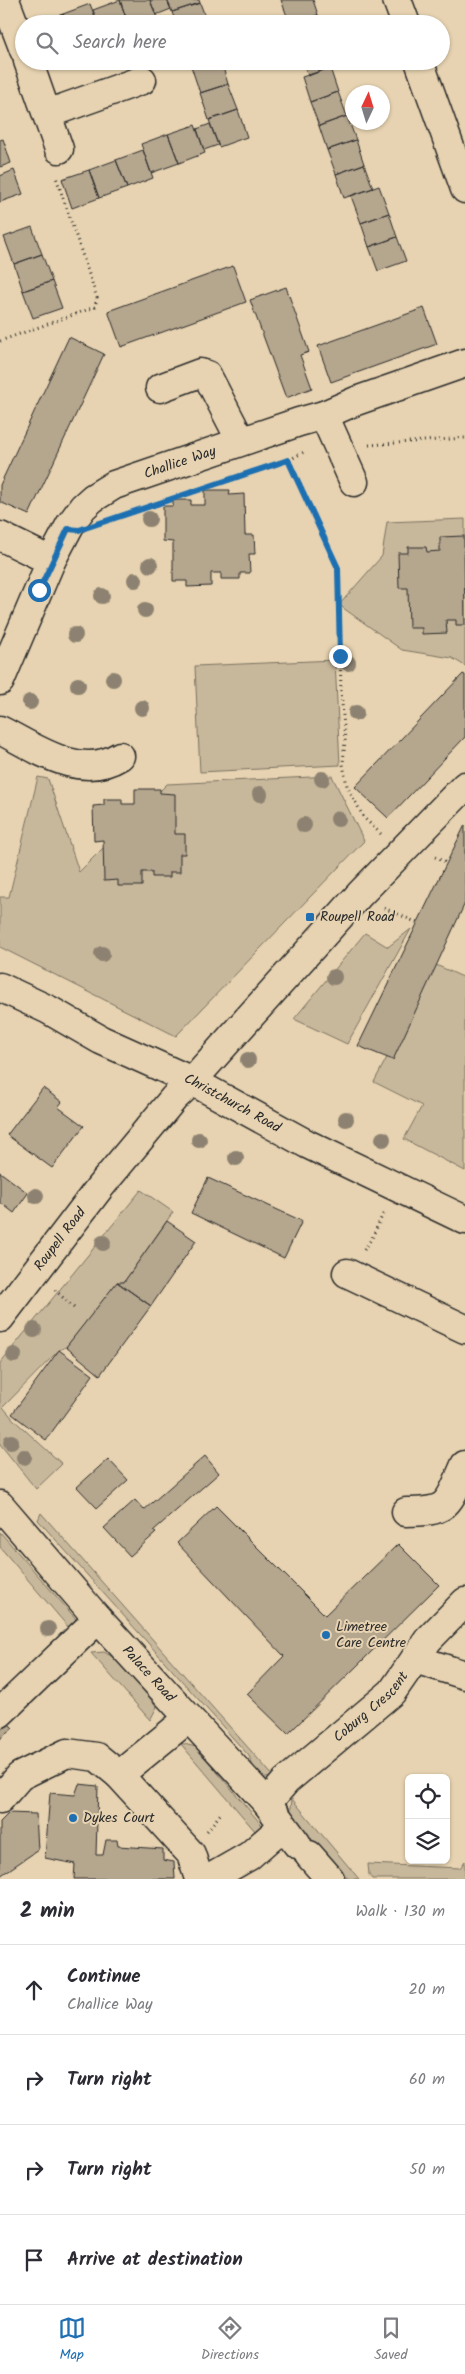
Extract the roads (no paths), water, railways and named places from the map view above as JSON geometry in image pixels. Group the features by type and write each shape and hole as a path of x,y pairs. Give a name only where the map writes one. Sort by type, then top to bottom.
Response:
{"main road":[{"path":"5,0 15,26"},
{"path":"397,0 403,15"},
{"path":"31,70 59,149"},
{"path":"422,70 465,188"},
{"path":"47,114 142,80"},
{"name":"Challice Way","path":"0,681 51,561 70,525 83,507 105,490 241,441 324,415 356,401 465,363"},
{"path":"160,388 200,373 208,374 241,441"},
{"path":"324,415 354,482"},
{"path":"0,536 51,561"},
{"path":"0,730 45,753 83,766 97,766 110,762 120,756"},
{"name":"Roupell Road","path":"0,1318 100,1187 174,1098 192,1081 360,894 465,786"},
{"name":"Christchurch Road","path":"0,987 49,1010 101,1040 192,1081 307,1144 465,1220"},
{"path":"347,1273 465,1329"},
{"path":"406,1512 432,1512 449,1502 465,1465"},
{"name":"Palace Road","path":"0,1505 98,1619 267,1803 296,1842 330,1879"},
{"name":"Coburg Crescent","path":"267,1803 286,1781 392,1692 428,1640 465,1602"},
{"path":"0,1713 98,1619"},
{"path":"415,1659 465,1676"},
{"path":"119,1775 189,1718"},
{"path":"0,1799 20,1776 67,1752 97,1757 119,1775 191,1854 199,1879"},
{"path":"209,1879 249,1856 296,1842"}],"place":[{"name":"Roupell Road","path":"310,917"},
{"name":"Limetree Care Centre","path":"326,1635"},
{"name":"Dykes Court","path":"73,1818"}]}
